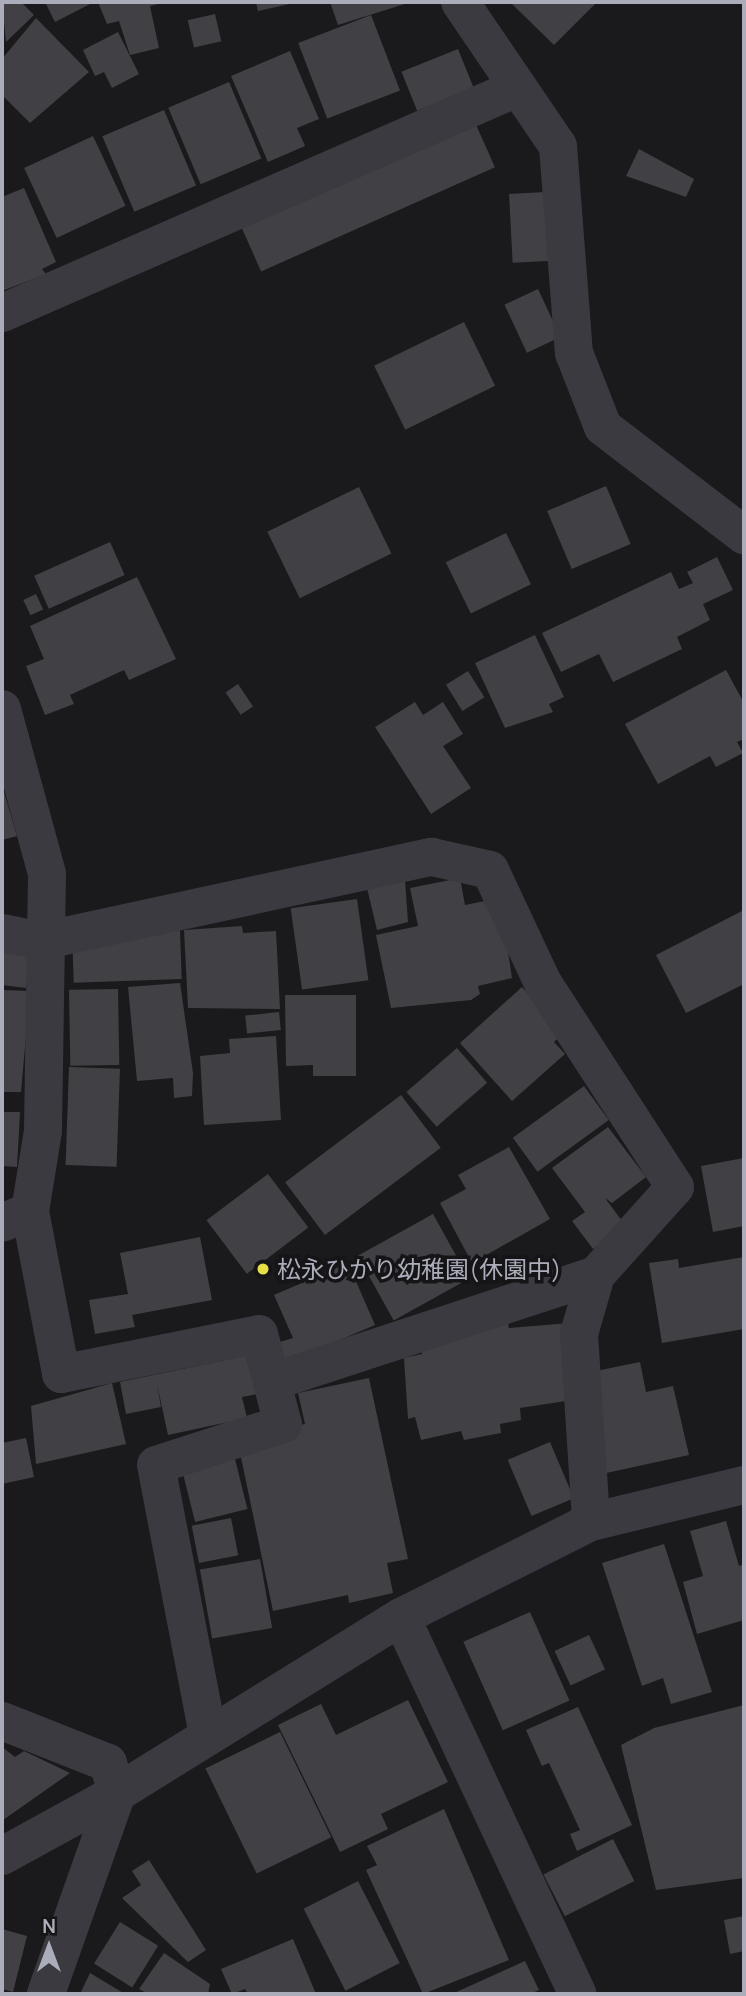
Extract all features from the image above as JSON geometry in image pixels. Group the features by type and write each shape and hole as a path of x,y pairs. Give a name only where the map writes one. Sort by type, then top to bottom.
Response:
{"street":[{"path":"460,2 558,146 574,353 603,427 744,535"},
{"path":"2,313 517,88"},
{"path":"2,709 47,874 42,941 43,1131 16,1217 61,1374 259,1334 274,1381 283,1424 156,1465 208,1736"},
{"path":"2,933 42,941 432,858 490,870 543,982 675,1187 596,1275 579,1334 591,1522"},
{"path":"274,1381 596,1275"},
{"path":"2,1856 117,1793 401,1617 591,1522 744,1485"},
{"path":"401,1617 578,1994"},
{"path":"2,1721 108,1763 117,1793 46,1994"}],"building":[{"path":"2,2 21,2 34,15 6,42"},
{"path":"45,2 94,2 55,22"},
{"path":"98,2 166,2 150,6 159,48 130,55 119,21 107,24"},
{"path":"256,2 294,2 294,3 258,11"},
{"path":"330,2 411,2 338,25"},
{"path":"510,2 597,2 554,45"},
{"path":"215,14 221,41 194,48 188,20"},
{"path":"371,15 400,91 327,119 298,43"},
{"path":"36,18 89,72 30,123 2,95 2,59"},
{"path":"118,32 139,74 112,88 104,72 95,76 83,50"},
{"path":"458,49 474,88 417,111 401,72"},
{"path":"290,51 319,119 297,128 305,146 268,162 231,76"},
{"path":"229,82 261,158 201,184 168,108"},
{"path":"164,110 196,185 134,212 102,136"},
{"path":"473,118 495,167 261,271 239,222"},
{"path":"93,136 126,206 57,238 24,168"},
{"path":"639,149 694,179 686,197 626,176"},
{"path":"24,188 56,262 42,269 46,274 2,291 2,197"},
{"path":"545,192 549,261 513,263 509,194"},
{"path":"538,289 560,337 527,353 504,305"},
{"path":"464,322 495,386 405,430 374,366"},
{"path":"606,486 631,544 572,569 547,511"},
{"path":"359,487 391,554 300,598 267,532"},
{"path":"506,533 531,584 471,614 446,562"},
{"path":"110,542 125,575 49,609 34,576"},
{"path":"717,557 733,590 703,604 710,620 677,637 682,649 613,682 599,654 561,672 542,633 671,572 679,589 693,583 687,572"},
{"path":"137,577 176,659 129,680 124,670 70,695 74,704 45,715 26,666 44,659 30,626"},
{"path":"36,594 43,609 30,615 23,600"},
{"path":"535,635 564,697 549,704 553,712 505,728 475,663"},
{"path":"726,670 744,703 744,739 737,742 743,753 716,767 710,756 658,784 625,724"},
{"path":"468,671 484,697 462,711 446,685"},
{"path":"238,684 253,706 241,715 226,692"},
{"path":"415,702 423,715 443,702 463,734 443,746 471,788 431,814 375,727"},
{"path":"2,785 17,836 2,840"},
{"path":"460,878 465,905 500,898 512,978 478,986 480,994 471,1000 391,1008 376,935 418,926 410,888"},
{"path":"405,880 408,922 377,930 367,888"},
{"path":"357,899 368,980 302,990 291,908"},
{"path":"744,910 744,984 686,1013 656,955"},
{"path":"242,926 243,933 276,931 280,1009 188,1008 184,930"},
{"path":"180,930 182,979 74,983 72,934"},
{"path":"2,949 30,952 26,988 2,985"},
{"path":"180,983 193,1073 192,1096 174,1098 173,1078 137,1081 128,987"},
{"path":"522,987 562,1034 554,1042 565,1054 512,1101 460,1043"},
{"path":"118,989 119,1065 70,1066 69,990"},
{"path":"2,990 30,991 21,1092 2,1092"},
{"path":"285,995 356,995 356,1076 313,1076 313,1065 286,1066"},
{"path":"279,1012 281,1030 247,1033 245,1016"},
{"path":"276,1036 281,1120 204,1125 200,1056 230,1053 229,1039"},
{"path":"457,1048 487,1083 437,1127 406,1092"},
{"path":"69,1067 120,1069 117,1167 66,1165"},
{"path":"584,1086 609,1120 537,1172 513,1138"},
{"path":"401,1095 441,1148 325,1235 285,1182"},
{"path":"2,1112 20,1112 17,1167 2,1166"},
{"path":"608,1127 646,1177 612,1203 605,1198 625,1225 593,1249 572,1221 585,1212 552,1168"},
{"path":"509,1147 550,1219 472,1263 440,1203 466,1189 458,1175"},
{"path":"744,1158 744,1226 713,1232 701,1166"},
{"path":"268,1174 308,1228 247,1274 207,1220"},
{"path":"433,1214 469,1279 394,1320 358,1256"},
{"path":"200,1237 212,1300 132,1315 135,1327 95,1334 89,1300 128,1294 120,1253"},
{"path":"744,1257 744,1329 662,1343 649,1263 678,1259 679,1268"},
{"path":"348,1263 375,1325 302,1356 307,1373 260,1348 293,1338 274,1295"},
{"path":"506,1316 509,1328 570,1323 566,1401 520,1408 521,1420 500,1424 501,1433 464,1440 461,1431 421,1440 415,1417 408,1419 404,1358 422,1354 420,1341"},
{"path":"254,1354 262,1393 242,1397 247,1418 168,1435 157,1384 161,1407 126,1414 120,1382"},
{"path":"640,1362 646,1392 673,1386 689,1455 597,1475 586,1373"},
{"path":"369,1378 408,1559 387,1563 393,1593 349,1603 348,1595 273,1611 237,1438 305,1424 298,1393"},
{"path":"112,1383 126,1444 36,1464 31,1406"},
{"path":"26,1438 34,1477 2,1484 2,1443"},
{"path":"550,1442 574,1498 531,1516 508,1460"},
{"path":"231,1443 247,1509 195,1522 179,1456"},
{"path":"231,1518 238,1555 199,1563 192,1526"},
{"path":"726,1521 739,1566 744,1564 744,1620 697,1634 683,1582 703,1576 690,1531"},
{"path":"664,1544 712,1692 671,1704 663,1678 642,1686 602,1563"},
{"path":"260,1559 272,1628 212,1639 200,1570"},
{"path":"530,1612 569,1701 503,1730 463,1642"},
{"path":"589,1635 605,1669 571,1685 555,1651"},
{"path":"408,1700 448,1782 381,1814 388,1829 340,1852 278,1725 321,1704 336,1735"},
{"path":"744,1705 744,1878 656,1890 621,1745 654,1728"},
{"path":"578,1707 632,1825 577,1851 570,1834 580,1830 549,1763 542,1766 526,1730"},
{"path":"280,1732 331,1837 257,1874 205,1768"},
{"path":"2,1747 15,1757 24,1751 70,1773 3,1820"},
{"path":"444,1809 509,1960 423,1994 366,1870 377,1865 367,1846"},
{"path":"613,1839 634,1881 565,1916 544,1874"},
{"path":"149,1860 206,1950 188,1962 122,1898 141,1885 132,1871"},
{"path":"358,1881 400,1963 345,1991 304,1909"},
{"path":"744,1916 744,1951 730,1954 724,1920"},
{"path":"120,1922 158,1946 132,1987 94,1964"},
{"path":"2,1929 27,1936 13,1992 2,1989"},
{"path":"293,1939 316,1994 248,1994 245,1989 232,1994 221,1969"},
{"path":"164,1953 210,1984 208,1994 148,1994 139,1989"},
{"path":"525,1961 539,1990 530,1994 452,1994"},
{"path":"90,1973 125,1994 80,1994"}],"place":[{"name":"松永ひかり幼稚園(休園中)","path":"263,1269"}]}
